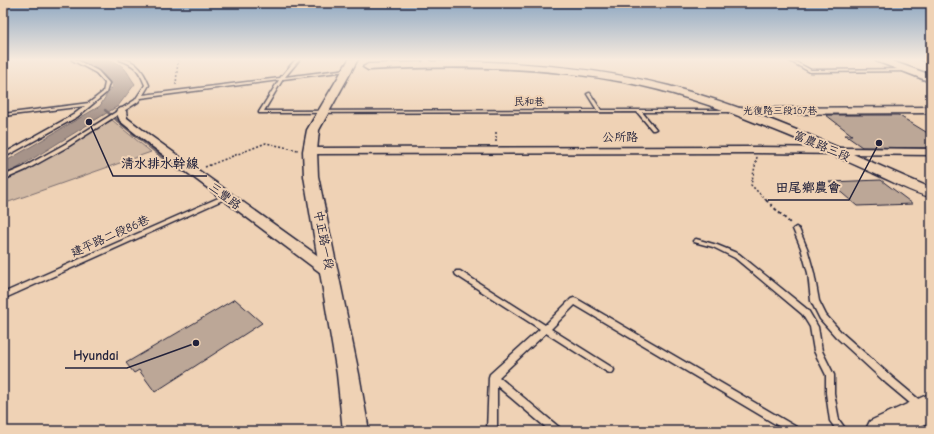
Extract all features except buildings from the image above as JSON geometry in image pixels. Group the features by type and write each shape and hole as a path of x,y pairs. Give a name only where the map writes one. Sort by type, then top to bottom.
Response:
{"main road":[{"path":"881,431 928,408"}],"street":[{"name":"中正路一段","path":"342,79 313,130 310,151 311,176 330,272 348,374 356,431"},
{"name":"光復路三段167巷","path":"621,79 675,91 735,111 931,110"},
{"name":"富農路三段","path":"735,111 835,151 931,193"},
{"name":"三豐路","path":"119,113 123,119 226,197 330,272"},
{"name":"公所路","path":"310,151 758,150 931,152"}],"lane":[{"path":"3,156 69,120 92,103 105,92 107,83 104,79"},
{"path":"3,178 24,169 67,145 119,113 138,99 146,85 144,79"},
{"path":"138,99 273,79"},
{"name":"民和巷","path":"281,79 261,112 735,111"},
{"path":"589,94 600,111"},
{"path":"3,114 92,103"},
{"path":"638,111 654,129"},
{"name":"建平路二段86巷","path":"3,296 226,197"},
{"path":"796,228 811,272 815,301 823,317 839,335 889,380 928,408"},
{"path":"696,241 715,246 737,256 805,312 814,327 818,351 830,375 830,393 835,421 842,431"},
{"path":"458,273 610,370"},
{"path":"492,431 493,377 546,329 574,301 795,431"},
{"path":"493,377 557,431"}],"path":[{"path":"175,93 176,79"},
{"path":"195,173 266,143 296,150 310,151"},
{"path":"758,150 751,185 796,228"}],"shaded area":[{"path":"132,79 135,84 118,106 16,169 3,175 3,163 100,106 112,86 108,80"},
{"path":"112,120 151,152 3,204 3,179 23,170"}],"waterway":[{"path":"922,79 931,83"},
{"path":"105,110 118,121"},
{"path":"117,120 178,170 189,172"}],"place":[{"name":"清水排水幹線","path":"89,122"},
{"name":"田尾鄉農會","path":"879,143"},
{"name":"Hyundai","path":"196,343"}]}
